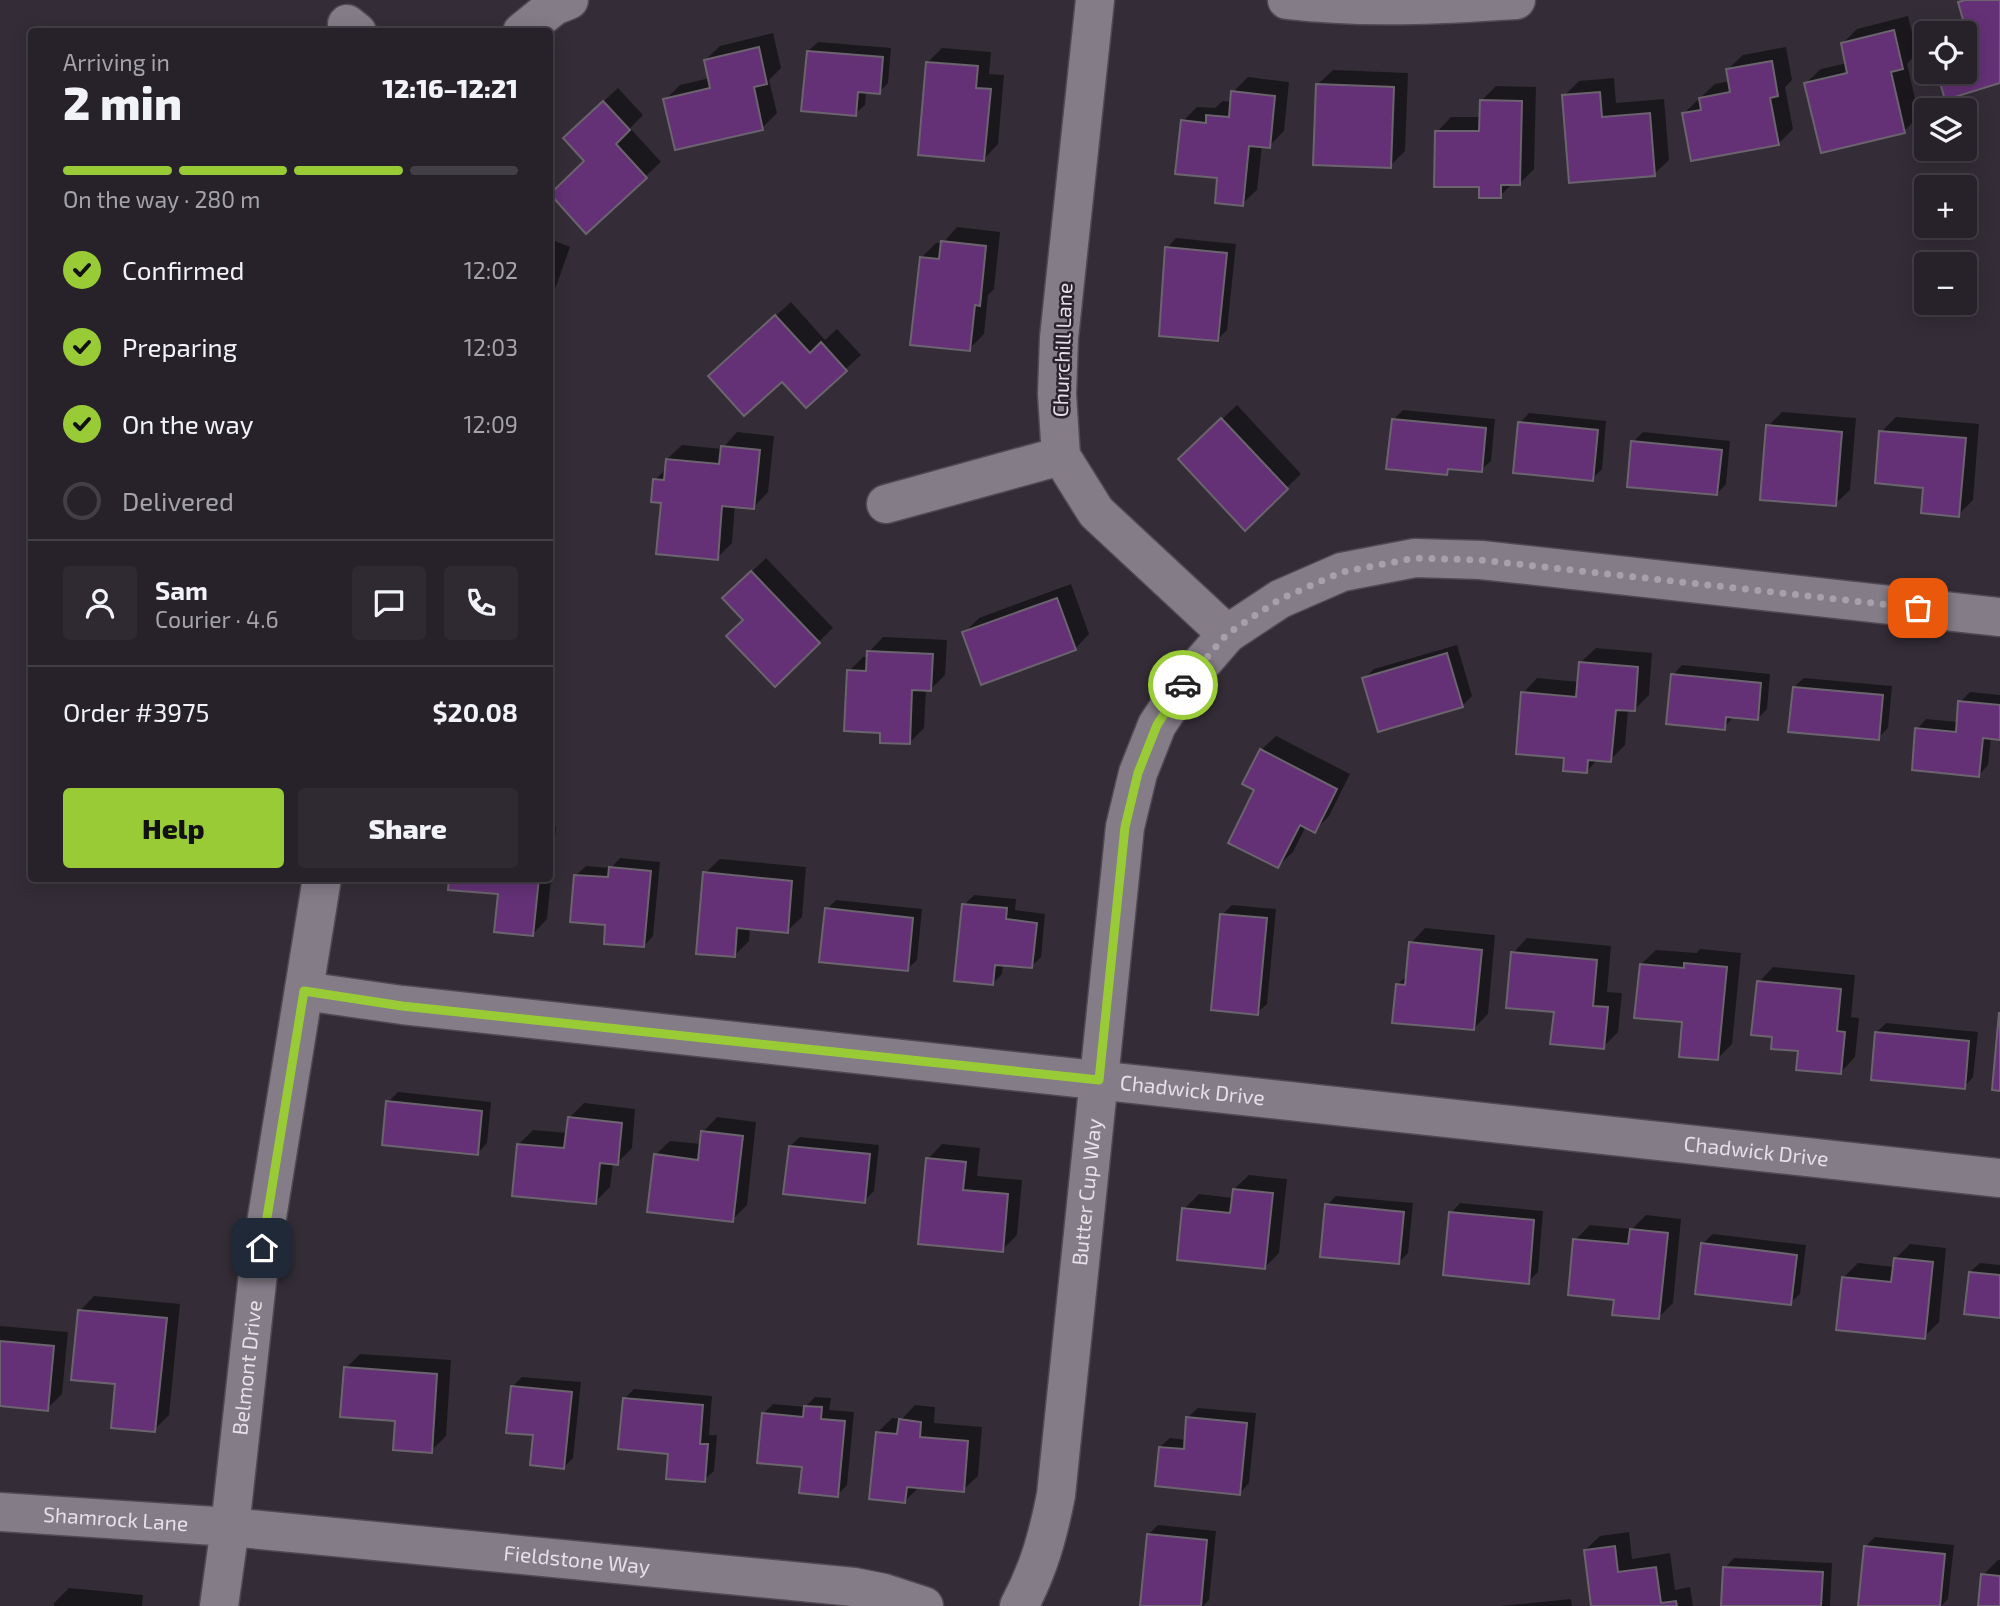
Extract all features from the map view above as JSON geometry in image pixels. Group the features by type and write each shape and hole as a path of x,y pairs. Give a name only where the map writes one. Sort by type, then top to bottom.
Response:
{"street":[{"path":"528,28 554,6 569,0"},
{"name":"Churchill Lane","path":"1095,0 1059,338 1057,394 1061,456 1096,512 1227,634"},
{"path":"1287,0 1325,5 1426,6 1516,0"},
{"path":"886,504 1061,456"},
{"name":"Butter Cup Way","path":"1019,1606 1046,1541 1056,1494 1125,827 1138,773 1157,725 1187,680 1227,634 1280,599 1342,572 1415,558 1481,560 2000,617"},
{"name":"Belmont Drive","path":"219,1606 258,1273 321,882"},
{"name":"Chadwick Drive","path":"304,991 402,1006 2000,1178"},
{"name":"Shamrock Lane","path":"0,1512 229,1527"},
{"name":"Fieldstone Way","path":"229,1527 709,1589 854,1587 924,1606"}],"building":[{"path":"2000,0 2000,83 1944,98 1940,84 1977,84 1977,21 1963,21 1958,2"},
{"path":"1894,30 1903,69 1891,72 1905,133 1821,153 1804,83 1847,73 1841,43"},
{"path":"759,47 767,84 754,87 763,130 675,150 663,99 710,88 704,60"},
{"path":"807,51 883,57 880,94 858,92 856,116 801,111"},
{"path":"1772,61 1778,96 1770,98 1779,145 1691,161 1682,113 1701,110 1699,98 1730,92 1726,69"},
{"path":"926,62 978,66 976,88 991,89 984,161 918,155"},
{"path":"1316,84 1394,87 1391,168 1313,165"},
{"path":"1231,91 1275,96 1270,148 1249,146 1243,206 1215,203 1217,178 1175,174 1181,120 1206,123 1206,115 1229,117"},
{"path":"1600,92 1602,117 1650,113 1655,176 1569,183 1562,95"},
{"path":"1480,100 1522,101 1520,185 1501,185 1501,198 1479,198 1479,187 1434,187 1435,131 1479,131"},
{"path":"603,101 630,130 616,144 647,178 586,234 553,197 553,191 584,161 563,138"},
{"path":"941,241 986,246 980,306 975,305 970,351 910,345 920,257 939,259"},
{"path":"1165,247 1227,253 1218,341 1159,336"},
{"path":"775,315 810,353 821,342 847,371 806,408 782,382 744,416 708,376"},
{"path":"1221,418 1288,489 1245,531 1178,459"},
{"path":"1392,419 1486,428 1482,472 1448,469 1447,475 1386,469"},
{"path":"1518,422 1598,430 1593,481 1513,473"},
{"path":"1766,425 1842,432 1836,506 1760,500"},
{"path":"1879,431 1966,438 1959,517 1921,513 1923,488 1875,483"},
{"path":"1631,441 1722,450 1717,495 1627,487"},
{"path":"721,446 760,450 754,509 722,506 718,560 656,554 661,503 651,502 653,479 664,480 666,459 719,464"},
{"path":"751,571 820,643 775,687 726,636 743,620 722,598"},
{"path":"1057,598 1076,650 981,685 962,632"},
{"path":"867,651 933,654 931,691 912,690 910,744 880,743 880,733 844,731 847,670 866,671"},
{"path":"1447,653 1463,707 1378,732 1362,678"},
{"path":"1579,662 1638,667 1635,711 1616,710 1611,762 1588,760 1587,773 1563,771 1564,758 1516,754 1521,692 1576,697"},
{"path":"1671,674 1761,683 1758,720 1726,717 1725,730 1666,724"},
{"path":"1793,687 1883,695 1879,740 1788,732"},
{"path":"1958,701 2000,705 2000,740 1983,738 1979,777 1912,770 1915,728 1956,732"},
{"path":"1260,749 1337,789 1315,833 1300,825 1278,868 1228,843 1254,790 1242,784"},
{"path":"609,867 651,871 644,947 604,944 605,925 570,922 574,875 608,877"},
{"path":"703,872 792,881 788,933 737,928 735,957 696,954"},
{"path":"449,882 539,882 533,936 494,932 498,894 448,890"},
{"path":"962,904 1007,908 1006,919 1037,923 1032,968 995,965 993,985 954,981"},
{"path":"825,908 913,918 908,971 819,962"},
{"path":"1220,914 1267,918 1258,1015 1211,1010"},
{"path":"1409,942 1482,950 1474,1030 1392,1023 1396,984 1405,985"},
{"path":"1511,952 1597,960 1593,1006 1608,1007 1604,1049 1550,1044 1554,1012 1506,1008"},
{"path":"1684,963 1727,967 1718,1060 1679,1057 1682,1022 1634,1018 1640,964 1684,968"},
{"path":"1757,981 1841,989 1837,1031 1845,1032 1841,1074 1796,1070 1798,1051 1771,1049 1772,1037 1751,1035"},
{"path":"2000,1013 2000,1091 1992,1090"},
{"path":"1875,1032 1969,1041 1965,1089 1871,1080"},
{"path":"386,1101 482,1111 478,1155 382,1145"},
{"path":"568,1117 622,1123 618,1165 600,1163 596,1204 512,1196 517,1144 564,1148"},
{"path":"701,1131 743,1136 733,1222 647,1212 654,1154 698,1160"},
{"path":"789,1146 870,1154 865,1203 783,1194"},
{"path":"926,1158 966,1162 963,1190 1008,1194 1003,1252 918,1244"},
{"path":"1233,1189 1273,1193 1265,1269 1177,1260 1182,1208 1230,1213"},
{"path":"1325,1204 1404,1212 1399,1264 1320,1257"},
{"path":"1449,1212 1534,1220 1529,1284 1443,1275"},
{"path":"1630,1229 1668,1233 1659,1319 1612,1315 1614,1300 1568,1295 1573,1239 1628,1244"},
{"path":"1701,1243 1797,1255 1791,1305 1695,1294"},
{"path":"1894,1258 1933,1262 1925,1339 1836,1330 1842,1277 1891,1282"},
{"path":"1969,1272 2000,1275 2000,1318 1964,1314"},
{"path":"78,1310 167,1318 155,1432 111,1428 115,1384 71,1380"},
{"path":"0,1341 54,1346 48,1411 0,1406"},
{"path":"344,1367 437,1374 432,1453 393,1450 395,1421 340,1417"},
{"path":"511,1386 572,1392 564,1469 530,1465 533,1435 506,1433"},
{"path":"623,1398 703,1405 700,1444 708,1444 705,1482 666,1479 668,1454 618,1449"},
{"path":"804,1406 822,1407 821,1419 845,1421 838,1497 799,1493 802,1467 757,1463 762,1413 803,1417"},
{"path":"1186,1417 1247,1423 1240,1495 1155,1486 1159,1447 1184,1449"},
{"path":"899,1419 921,1422 920,1437 968,1441 964,1492 907,1487 905,1503 869,1499 876,1432 897,1434"},
{"path":"1147,1534 1207,1540 1201,1606 1140,1606"},
{"path":"1615,1546 1618,1572 1656,1567 1661,1603 1676,1601 1677,1606 1591,1606 1584,1550"},
{"path":"1864,1546 1945,1554 1940,1606 1858,1606"},
{"path":"1723,1567 1823,1572 1821,1606 1721,1606"},
{"path":"1981,1574 2000,1576 2000,1606 1978,1606"}],"way so far":[{"path":"1183,685 1227,634 1280,599 1342,572 1415,558 1481,560 1918,608"}],"route":[{"path":"262,1248 304,991 402,1006 1099,1080 1125,827 1138,773 1157,725 1183,685"}]}
